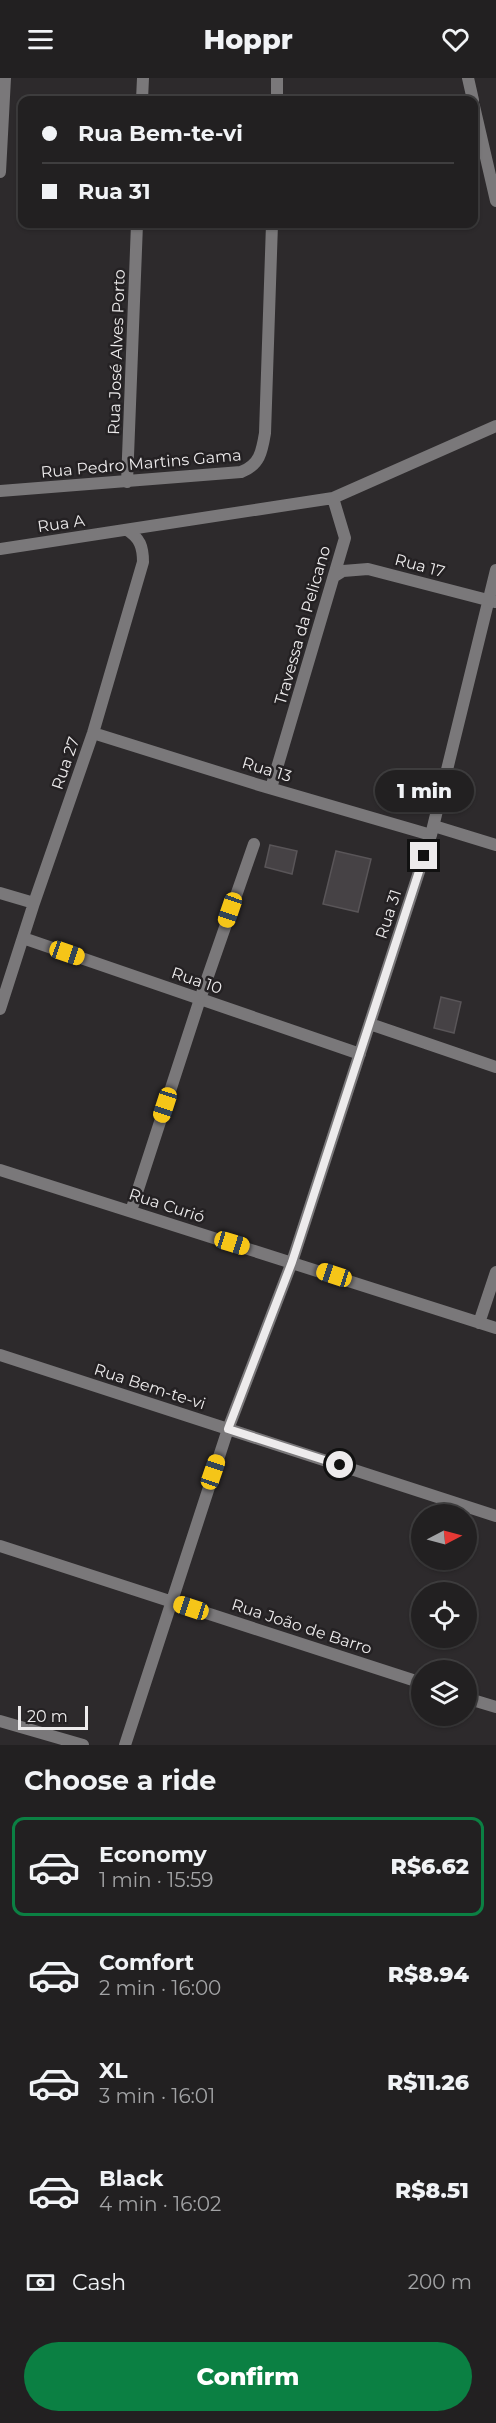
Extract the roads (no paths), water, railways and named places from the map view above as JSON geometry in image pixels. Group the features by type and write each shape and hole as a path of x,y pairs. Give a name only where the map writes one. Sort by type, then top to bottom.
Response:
{"street":[{"path":"0,172 5,78"},
{"path":"142,96 143,78"},
{"path":"277,96 278,78"},
{"path":"468,78 472,96"},
{"path":"478,123 496,201"},
{"name":"Rua José Alves Porto","path":"127,482 137,228"},
{"name":"Rua Pedro Martins Gama","path":"0,491 241,472 252,468 261,455 265,433 273,228"},
{"path":"127,530 333,498 496,426"},
{"name":"Travessa da Pelicano","path":"271,788 345,538 333,498"},
{"name":"Rua A","path":"0,549 127,530"},
{"name":"Rua 27","path":"0,1009 93,733 143,561 143,550 136,535 127,530"},
{"name":"Rua 17","path":"335,576 343,571 368,569 493,601"},
{"name":"Rua 31","path":"125,1745 228,1429 292,1262 432,830 493,601 496,570"},
{"name":"Rua 13","path":"93,733 271,788 496,845"},
{"path":"131,1211 200,999 254,844"},
{"path":"0,892 34,903"},
{"name":"Rua 10","path":"23,938 360,1054"},
{"path":"370,1023 496,1067"},
{"name":"Rua Curió","path":"0,1170 496,1328"},
{"path":"479,1323 496,1272"},
{"name":"Rua Bem-te-vi","path":"0,1354 496,1516"},
{"name":"Rua João de Barro","path":"0,1546 411,1679"},
{"path":"477,1701 496,1707"},
{"path":"0,1721 83,1745"}]}
